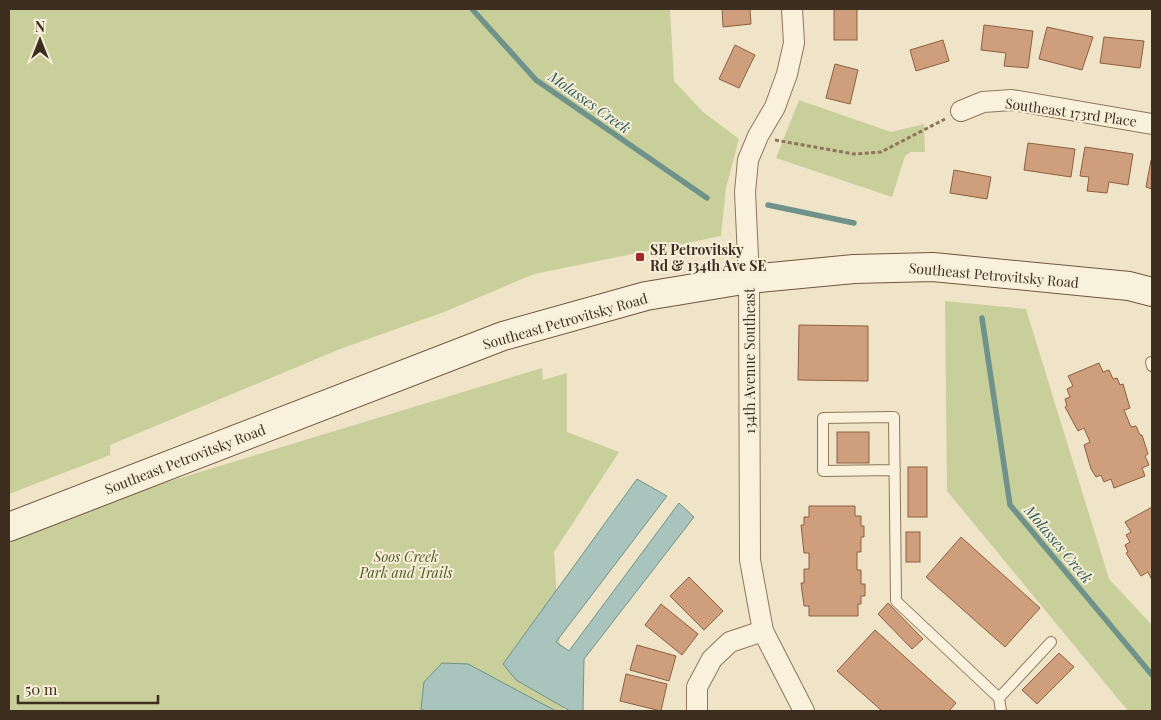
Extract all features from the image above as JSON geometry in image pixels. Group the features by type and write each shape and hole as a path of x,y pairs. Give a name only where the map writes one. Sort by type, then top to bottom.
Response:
{"main road":[{"name":"Southeast Petrovitsky Road","path":"9,527 504,336 646,296 749,279 854,269 933,268 1129,286 1152,292"}],"street":[{"name":"134th Avenue Southeast","path":"792,9 794,43 787,74 775,107 758,136 748,160 746,192 749,279 750,560 763,631 804,711"},
{"name":"Southeast 173rd Place","path":"961,111 983,102 1012,100 1152,124"},
{"path":"697,711 697,688 712,659 730,642 763,631"}],"lane":[{"path":"895,470 823,471 823,418 894,417 895,470 896,601 999,698 1001,711"},
{"path":"999,698 1051,642"}],"path":[{"path":"758,136 830,151 854,154 881,152 961,111"}],"green space":[{"path":"9,9 670,9 674,81 703,112 739,139 726,188 721,236 534,274 444,312 340,349 110,445 110,455 9,494"},
{"path":"799,100 891,132 924,124 925,152 911,152 905,156 892,197 776,158"},
{"path":"945,301 1026,309 1109,579 1152,625 1152,711 1128,711 947,491"},
{"name":"Soos Creek Park and Trails","path":"542,368 543,380 567,373 567,432 619,452 554,552 564,711 9,711 9,530"}],"water":[{"path":"637,479 667,496 556,642 569,651 679,503 694,517 584,659 583,711 570,711 516,680 503,664"},
{"path":"442,663 468,664 556,711 425,711 421,709 424,682"}],"building":[{"path":"722,9 750,9 751,24 723,27"},
{"path":"834,9 857,9 857,40 834,40"},
{"path":"984,25 1033,31 1028,68 1004,66 1006,53 981,50"},
{"path":"1047,27 1093,37 1082,70 1039,59"},
{"path":"1104,37 1144,41 1140,68 1100,63"},
{"path":"943,40 949,61 916,71 910,50"},
{"path":"735,45 755,55 739,88 719,79"},
{"path":"835,64 858,70 850,104 826,98"},
{"path":"1028,143 1075,149 1071,177 1024,170"},
{"path":"1085,147 1133,154 1128,185 1109,182 1107,193 1087,191 1089,177 1080,176"},
{"path":"1152,160 1152,189 1146,187"},
{"path":"954,170 991,177 987,199 950,193"},
{"path":"799,325 868,326 868,381 798,380"},
{"path":"1099,363 1103,372 1109,370 1113,379 1117,378 1120,385 1123,384 1130,408 1124,410 1131,427 1136,426 1140,435 1142,435 1148,454 1145,456 1149,465 1142,468 1145,476 1114,488 1111,479 1104,482 1101,475 1096,477 1091,469 1084,445 1090,442 1084,428 1078,431 1065,407 1067,406 1065,399 1070,397 1067,389 1073,386 1068,376"},
{"path":"837,432 869,432 869,463 837,463"},
{"path":"908,467 927,467 927,517 908,517"},
{"path":"809,506 855,506 855,516 861,516 861,526 864,526 864,537 861,537 861,552 857,552 857,570 861,570 861,584 865,584 865,596 861,596 861,604 858,604 858,616 809,616 809,606 804,606 801,583 804,583 804,569 809,569 809,553 804,553 801,525 804,525 804,517 809,517"},
{"path":"1152,507 1152,580 1148,572 1141,576 1126,553 1128,552 1125,545 1130,542 1126,535 1131,532 1125,522"},
{"path":"906,532 920,532 920,562 906,562"},
{"path":"961,537 1040,608 1005,647 926,577"},
{"path":"689,577 723,611 704,630 670,596"},
{"path":"888,603 923,639 912,649 878,614"},
{"path":"661,604 698,634 682,655 645,625"},
{"path":"875,630 956,703 949,711 882,711 837,671"},
{"path":"637,645 676,656 669,681 630,670"},
{"path":"1059,653 1074,667 1037,704 1022,690"},
{"path":"626,674 667,684 661,711 620,701"}],"waterway":[{"name":"Molasses Creek","path":"472,9 536,80 707,198"},
{"name":"Molasses Creek","path":"768,205 854,223"},
{"name":"Molasses Creek","path":"982,318 1010,505 1152,675"}],"place":[{"name":"SE Petrovitsky Rd & 134th Ave SE","path":"640,257"}]}
